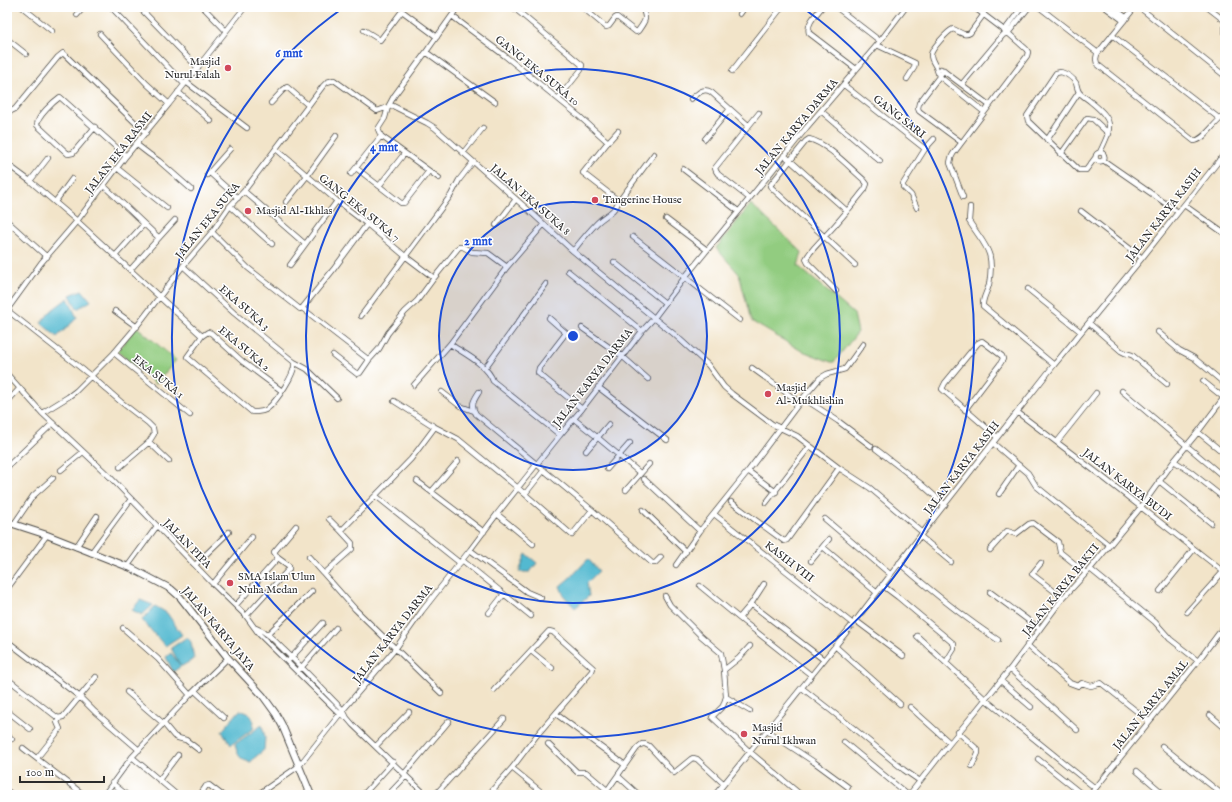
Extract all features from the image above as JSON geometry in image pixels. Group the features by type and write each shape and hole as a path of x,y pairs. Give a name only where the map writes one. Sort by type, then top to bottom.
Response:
{"main road":[{"name":"JALAN KARYA JAYA","path":"7,522 47,535 127,567 171,589 180,597 228,658 263,696 276,714 311,795"}],"street":[{"path":"22,7 52,31"},
{"path":"77,15 84,7"},
{"path":"111,7 185,83 247,128"},
{"path":"139,7 198,68"},
{"path":"203,7 226,31"},
{"name":"JALAN EKA RASMI","path":"7,310 126,156 198,68 245,7"},
{"path":"439,178 381,136 378,129 385,118 388,107 394,96 458,7"},
{"path":"513,7 582,65 581,70 558,99"},
{"path":"582,7 606,27 609,26 617,17 636,32 646,20 642,7"},
{"path":"740,14 745,7"},
{"path":"732,71 782,7"},
{"path":"822,7 809,25 808,29 810,33 856,69"},
{"path":"836,7 878,43 914,63 914,68 907,79"},
{"name":"JALAN KARYA DARMA","path":"257,795 299,766 341,712 396,648 422,611 497,514 560,434 582,409 685,277 784,155 844,85 906,7"},
{"path":"1005,32 1022,7"},
{"path":"962,84 1005,32 1029,7"},
{"path":"1039,7 1098,53"},
{"path":"1105,7 1125,19"},
{"path":"1112,7 1125,19"},
{"path":"1135,7 1098,53 1096,59 1099,66 1193,140 1196,141 1200,139 1225,115"},
{"path":"1139,7 1224,73"},
{"path":"1207,7 1225,21"},
{"path":"963,197 950,160 961,142 1028,54 1027,50 975,8"},
{"path":"364,30 380,40 402,11 437,37"},
{"path":"984,14 967,35 954,29 950,30 932,53 932,59 939,76 984,112"},
{"name":"GANG EKA SUKA 10","path":"452,16 505,56 579,116 608,142"},
{"path":"1225,28 1225,33"},
{"path":"100,34 147,84 169,104"},
{"path":"1112,35 1220,119"},
{"path":"7,39 26,54"},
{"path":"426,52 495,102"},
{"path":"7,109 11,111 16,109 58,57 63,53 146,133"},
{"path":"937,68 944,70 989,105"},
{"path":"944,70 919,103 918,108 961,142"},
{"path":"1059,72 1069,76 1076,84 1079,92 1107,117 1110,125 1109,134 1100,152 1096,154 1095,158 1086,170 1081,171 1061,154 1029,122 1027,118 1053,75 1059,72"},
{"name":"JALAN EKA SUKA","path":"42,413 68,397 114,353 212,232 230,206 244,191 327,82 334,80 377,111 388,107"},
{"name":"GANG SARI","path":"844,85 925,149 902,185 914,199 917,208"},
{"path":"272,103 282,90 287,87 308,105"},
{"path":"691,99 703,90 707,90 748,125"},
{"path":"178,92 211,121"},
{"path":"1047,140 1079,92"},
{"path":"95,127 73,153 68,154 37,125 37,123 43,114 60,97 95,127 126,156"},
{"name":"JALAN EKA SUKA 8","path":"388,107 393,106 427,123 445,137 574,251 674,334 708,365 724,387 732,394 780,428 797,436 839,468 870,488 951,562"},
{"path":"705,140 730,109"},
{"path":"821,111 880,161"},
{"path":"750,198 718,174 715,168 759,113"},
{"path":"1061,154 1087,118 1093,119 1109,134"},
{"path":"463,153 483,128"},
{"path":"618,131 583,173 619,201"},
{"path":"286,202 336,136"},
{"path":"351,174 381,136"},
{"path":"836,291 806,260 808,255 825,237 865,189 867,184 829,150 809,139 790,160 772,183 771,187 825,237 855,265"},
{"path":"925,149 934,139"},
{"path":"136,144 191,188"},
{"path":"230,149 209,174 238,198"},
{"name":"GANG EKA SUKA 7","path":"276,149 337,201 434,278"},
{"path":"1100,152 1104,154 1103,160"},
{"name":"JALAN KARYA KASIH","path":"715,795 802,688 1054,365 1142,258 1225,153"},
{"path":"379,186 404,154"},
{"path":"574,251 584,236 598,222 616,208 619,201 654,154"},
{"path":"784,155 847,211"},
{"path":"30,181 48,158"},
{"path":"1095,158 1098,161 1103,160 1178,212"},
{"path":"1219,160 1225,164"},
{"path":"361,316 451,195 459,180 473,162"},
{"name":"EKA SUKA 2","path":"7,164 77,220 202,336 208,332 211,333 243,362 282,391"},
{"path":"117,168 167,208"},
{"path":"356,168 401,203 404,203 429,171"},
{"path":"683,169 738,212"},
{"path":"55,202 72,179"},
{"path":"104,186 158,237"},
{"path":"244,191 305,244"},
{"path":"496,225 516,199"},
{"path":"290,265 337,201"},
{"path":"1184,205 1225,234"},
{"path":"230,206 272,244"},
{"path":"970,207 969,221 991,257 988,289 982,302 983,306 1054,365"},
{"path":"1081,211 1142,258"},
{"path":"666,219 707,250"},
{"path":"130,270 158,237 175,220"},
{"path":"7,221 47,257"},
{"path":"115,256 144,224"},
{"path":"302,308 333,270 367,224"},
{"path":"414,385 450,344 507,267 544,224"},
{"path":"212,232 248,268 369,360"},
{"path":"633,238 740,320"},
{"path":"334,355 357,374 360,373 405,312 417,302 457,249 462,246 472,252 488,252 507,267"},
{"path":"614,262 665,303"},
{"name":"EKA SUKA 3","path":"183,266 234,313 294,362 307,369 337,398"},
{"path":"568,271 642,331"},
{"path":"485,368 546,284"},
{"path":"1028,289 1081,332"},
{"path":"7,310 152,426 154,434 149,442 120,467"},
{"path":"115,311 136,327"},
{"path":"549,318 566,333 539,368 538,373 582,409"},
{"path":"1089,323 1121,351 1132,355 1167,384"},
{"path":"582,328 622,356 648,378"},
{"path":"1158,332 1179,350 1194,358 1225,384"},
{"path":"202,336 187,357 250,412 254,413 266,410 282,391 295,368 294,362"},
{"path":"965,410 1003,359 1002,356 982,341 978,343 942,388 965,410 997,437"},
{"path":"450,344 485,368 493,381 560,434"},
{"path":"676,565 700,531 748,471 799,402 820,378 827,374 844,369 863,344"},
{"name":"EKA SUKA 1","path":"114,353 190,415"},
{"path":"752,368 799,402"},
{"name":"JALAN PIPA","path":"7,374 42,413 132,499 213,584 236,605 256,628 268,634 292,657 316,686"},
{"path":"1203,381 1224,397"},
{"path":"7,402 20,388"},
{"path":"598,388 667,440"},
{"path":"1122,391 1225,478"},
{"path":"442,392 460,406 474,411"},
{"path":"479,392 472,403 476,414 592,510 652,563 655,563 661,556"},
{"path":"1056,442 1096,393"},
{"name":"JALAN KARYA BAKTI","path":"909,795 958,732 1001,681 1063,598 1088,571 1141,507 1174,461 1224,397"},
{"path":"803,398 838,421 871,446"},
{"path":"394,401 435,427 458,439 572,535 592,510"},
{"name":"JALAN KARYA BUDI","path":"1017,412 1224,572"},
{"path":"574,419 640,473"},
{"path":"7,467 53,423"},
{"path":"586,451 609,424"},
{"path":"341,531 411,459 435,427"},
{"path":"1198,432 1225,454"},
{"path":"149,442 168,461"},
{"path":"607,470 630,443"},
{"path":"993,443 1030,475 1036,486 1109,545"},
{"path":"766,503 810,446"},
{"path":"876,448 945,505"},
{"path":"61,470 83,452"},
{"path":"1174,461 1191,472 1225,499"},
{"path":"432,491 458,462"},
{"path":"626,490 649,464"},
{"path":"999,494 1019,465"},
{"path":"731,502 784,541 787,540 839,468"},
{"path":"525,494 544,470"},
{"path":"748,471 776,492"},
{"path":"14,524 33,496 53,478"},
{"path":"644,479 700,531"},
{"path":"417,481 484,532"},
{"path":"1159,482 1211,523"},
{"path":"376,496 531,616"},
{"path":"91,553 132,499"},
{"path":"642,510 686,552"},
{"path":"497,514 533,544"},
{"name":"KASIH VIII","path":"714,514 854,622 902,656"},
{"path":"76,547 97,516"},
{"path":"325,573 352,549 352,543 329,519"},
{"path":"825,519 890,574"},
{"path":"990,550 1007,531 1016,534 1029,524 1033,523 1058,542 1060,552 1088,571 1155,622 1170,639 1198,661"},
{"path":"127,567 157,526"},
{"path":"246,616 289,570 289,566 278,558 274,552 296,526"},
{"path":"195,565 229,532"},
{"path":"7,588 47,535"},
{"path":"213,584 252,537"},
{"path":"811,561 829,539"},
{"path":"823,546 876,592"},
{"path":"1160,591 1194,548"},
{"path":"470,550 527,592 541,598"},
{"path":"309,557 325,573 355,609 441,693"},
{"path":"236,605 278,558"},
{"path":"899,562 937,595 998,640"},
{"path":"1041,563 1032,574 1063,598"},
{"path":"1187,612 1224,572"},
{"path":"738,618 751,604 764,584"},
{"path":"882,585 954,644 954,649 946,662"},
{"path":"700,586 738,618 812,675"},
{"path":"268,634 312,591"},
{"path":"990,592 1040,629"},
{"path":"489,612 504,594"},
{"path":"665,596 670,605 701,636 721,653 726,696 723,706 712,717 750,752 801,795"},
{"path":"751,604 824,660"},
{"path":"287,661 323,623"},
{"name":"JALAN KARYA AMAL","path":"1090,795 1198,661 1225,625"},
{"path":"123,628 158,659 190,695"},
{"path":"256,628 259,634 298,672 316,686 353,725 426,795"},
{"path":"298,672 336,628"},
{"path":"488,795 512,768 537,735 593,668 549,631 494,690"},
{"path":"917,636 986,700 1096,788"},
{"path":"7,641 80,697 139,750"},
{"path":"1027,645 1070,683 1078,686 1084,682 1091,686 1101,683 1149,721"},
{"path":"724,670 739,658 750,646"},
{"path":"835,646 900,704"},
{"path":"531,651 552,668"},
{"path":"104,795 132,757 190,695 228,658"},
{"path":"1010,669 1078,730"},
{"path":"36,758 60,729 58,722 60,718 63,717 96,677"},
{"path":"9,680 60,718"},
{"path":"1001,681 1031,707"},
{"path":"802,688 904,770 920,781"},
{"path":"195,691 224,718"},
{"path":"126,692 164,724 174,736 186,740 199,750"},
{"path":"726,696 750,711"},
{"path":"910,707 950,743"},
{"path":"7,711 30,729"},
{"path":"376,746 408,712"},
{"path":"556,714 624,765"},
{"path":"1210,715 1225,728"},
{"path":"435,795 504,720"},
{"path":"388,795 449,721"},
{"path":"767,732 814,762 848,787"},
{"path":"958,732 978,750 972,766"},
{"path":"7,735 12,739"},
{"path":"844,742 909,795"},
{"path":"548,744 578,772 586,772 607,790"},
{"path":"604,795 624,765 642,744 649,746 674,773 693,758 697,759 724,784"},
{"path":"1162,746 1223,795"},
{"path":"23,748 84,795"},
{"path":"159,780 178,755"},
{"path":"132,757 177,795"},
{"path":"1038,759 1083,795"},
{"path":"364,795 393,762"},
{"path":"512,768 545,795"},
{"path":"1137,771 1165,795"},
{"path":"618,776 638,795"},
{"path":"112,783 127,795"},
{"path":"200,795 206,786 209,785 222,795"},
{"path":"493,789 499,795"},
{"path":"7,791 13,795"}],"green space":[{"path":"751,204 802,252 798,266 854,314 858,332 834,362 800,350 751,321 739,274 716,248"},
{"path":"137,327 176,360 156,384 117,351"}],"water":[{"path":"82,290 91,301 77,309 70,295"},
{"path":"68,298 77,318 57,337 41,323 52,310"},
{"path":"526,554 537,563 530,572 519,572"},
{"path":"588,559 599,571 587,583 589,596 575,608 564,596 560,586"},
{"path":"140,600 153,605 142,615 132,610"},
{"path":"155,606 167,613 182,635 165,646 142,620"},
{"path":"187,637 191,642 194,659 173,672 166,657 171,653 180,665 171,648"},
{"path":"240,710 250,714 254,722 254,728 231,745 222,731"},
{"path":"262,725 265,737 264,750 251,762 242,759 238,754 235,744"}],"place":[{"name":"Masjid Nurul Falah","path":"228,68"},
{"name":"Tangerine House","path":"595,200"},
{"name":"Masjid Al-Ikhlas","path":"248,211"},
{"name":"Masjid Al-Mukhlishin","path":"768,394"},
{"name":"SMA Islam Ulun Nuha Medan","path":"230,583"},
{"name":"Masjid Nurul Ikhwan","path":"744,734"}]}
